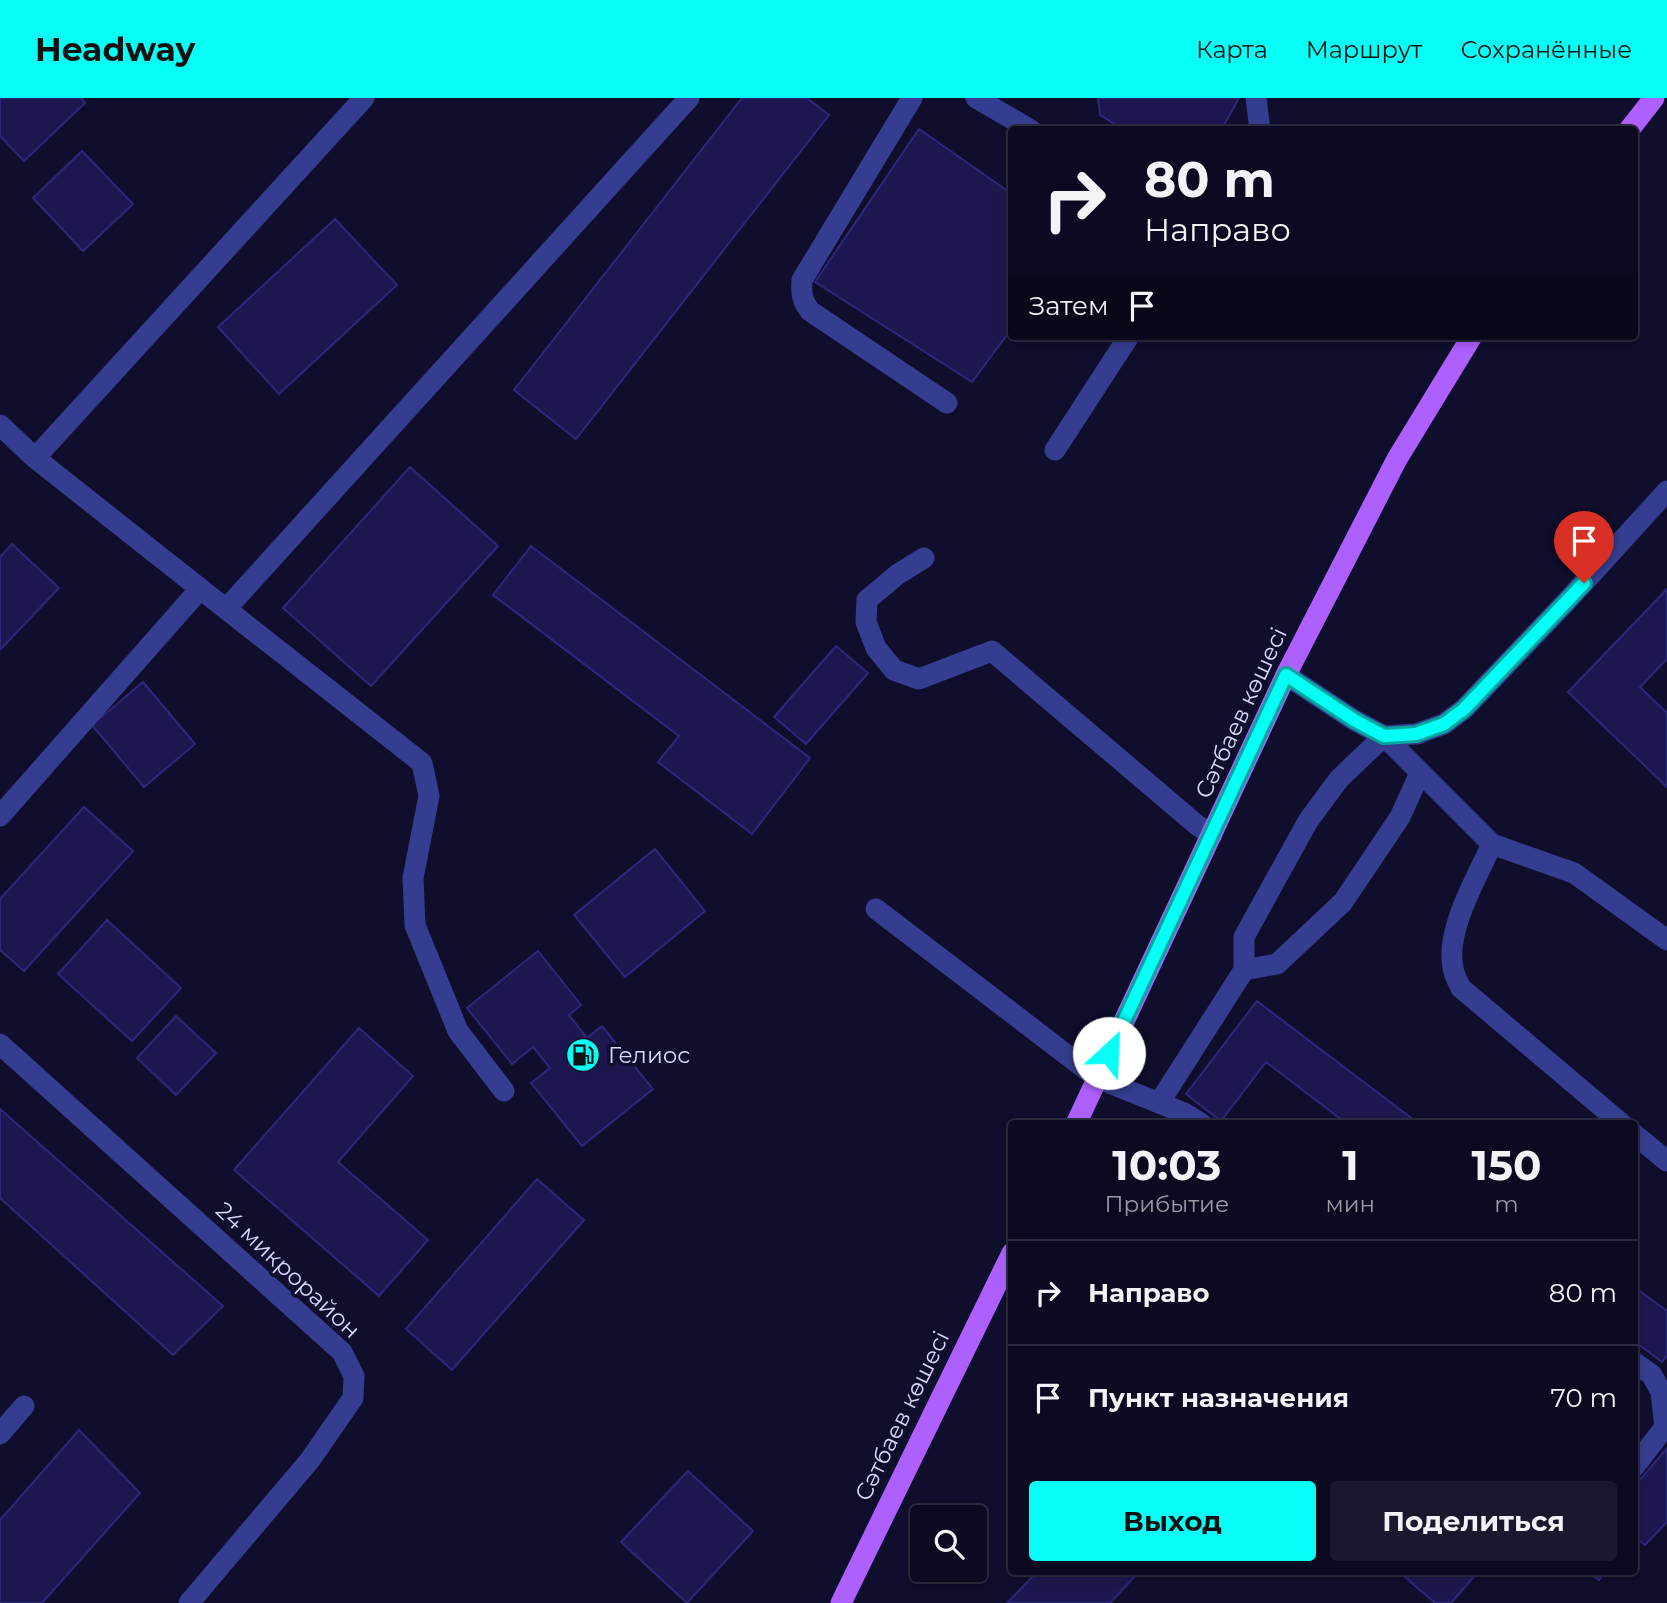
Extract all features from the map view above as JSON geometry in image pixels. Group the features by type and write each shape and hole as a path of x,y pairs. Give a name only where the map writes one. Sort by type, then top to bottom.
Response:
{"main road":[{"path":"1632,126 1654,98"},
{"name":"Сәтбаев көшесі","path":"1078,1120 1286,675 1397,459 1470,340"},
{"name":"Сәтбаев көшесі","path":"841,1603 1008,1261"}],"street":[{"path":"35,458 364,98"},
{"path":"226,610 689,98"},
{"path":"912,98 802,280 801,290 810,312 947,403"},
{"path":"976,98 1024,126"},
{"path":"1256,98 1260,126"},
{"path":"1055,450 1126,340"},
{"path":"0,425 35,458 422,763 429,796 413,878 415,925 458,1031 504,1091"},
{"path":"1158,1103 1244,970 1244,937 1308,821 1339,779 1384,736 1416,734 1444,724 1464,709 1667,491"},
{"path":"924,558 898,574 867,600 866,622 876,648 894,670 919,679 992,651 1212,835"},
{"path":"0,816 200,589"},
{"path":"1286,675 1354,720 1384,736 1492,844 1574,873 1667,940"},
{"path":"1244,970 1277,964 1343,902 1401,817 1420,773"},
{"path":"1492,844 1462,910 1451,944 1452,968 1461,988 1617,1120"},
{"path":"876,909 1097,1078 1195,1120"},
{"name":"24 микрорайон","path":"0,1044 342,1352 354,1376 353,1398 310,1460 189,1603"},
{"path":"1638,1137 1667,1161"},
{"path":"1638,1365 1652,1375 1661,1392 1665,1427 1638,1462"},
{"path":"0,1434 24,1406"}],"building":[{"path":"0,98 81,98 85,103 24,161 0,136"},
{"path":"742,98 807,98 829,115 576,439 514,390"},
{"path":"1098,98 1239,98 1223,126 1118,126 1100,115"},
{"path":"919,129 1008,191 1008,333 972,382 815,282"},
{"path":"82,151 133,204 83,251 33,198"},
{"path":"335,219 397,285 279,394 218,327"},
{"path":"410,467 498,546 371,686 283,608"},
{"path":"12,544 59,588 0,650 0,557"},
{"path":"531,546 810,758 752,834 658,762 679,736 493,595"},
{"path":"1667,589 1667,659 1640,687 1667,713 1667,787 1568,692"},
{"path":"836,646 868,673 806,744 774,717"},
{"path":"143,682 195,744 144,787 92,725"},
{"path":"84,807 133,851 24,971 0,950 0,899"},
{"path":"655,849 705,911 625,977 574,915"},
{"path":"107,920 181,988 132,1041 58,974"},
{"name":"Гелиос","path":"538,951 581,1005 569,1015 587,1038 602,1026 653,1089 582,1146 531,1083 550,1068 533,1047 512,1064 467,1008"},
{"path":"1257,1001 1414,1120 1342,1120 1266,1062 1222,1120 1186,1094"},
{"path":"176,1016 216,1053 176,1095 137,1058"},
{"path":"359,1028 413,1076 338,1162 428,1240 379,1296 234,1170"},
{"path":"0,1109 223,1306 173,1355 0,1198"},
{"path":"537,1179 584,1220 452,1370 406,1329"},
{"path":"1638,1290 1667,1311 1667,1356 1662,1362 1638,1344"},
{"path":"79,1430 140,1493 42,1603 0,1603 0,1520"},
{"path":"1667,1448 1667,1522 1645,1545 1638,1540 1638,1482"},
{"path":"688,1471 753,1531 687,1603 621,1542"},
{"path":"1034,1575 1136,1575 1110,1603 1007,1603"},
{"path":"1402,1575 1475,1575 1451,1603 1435,1603"}],"place":[{"name":"Гелиос","path":"583,1055"}],"route":[{"path":"1109,1053 1286,675 1354,720 1384,736 1416,734 1444,724 1464,709 1584,583"}]}
